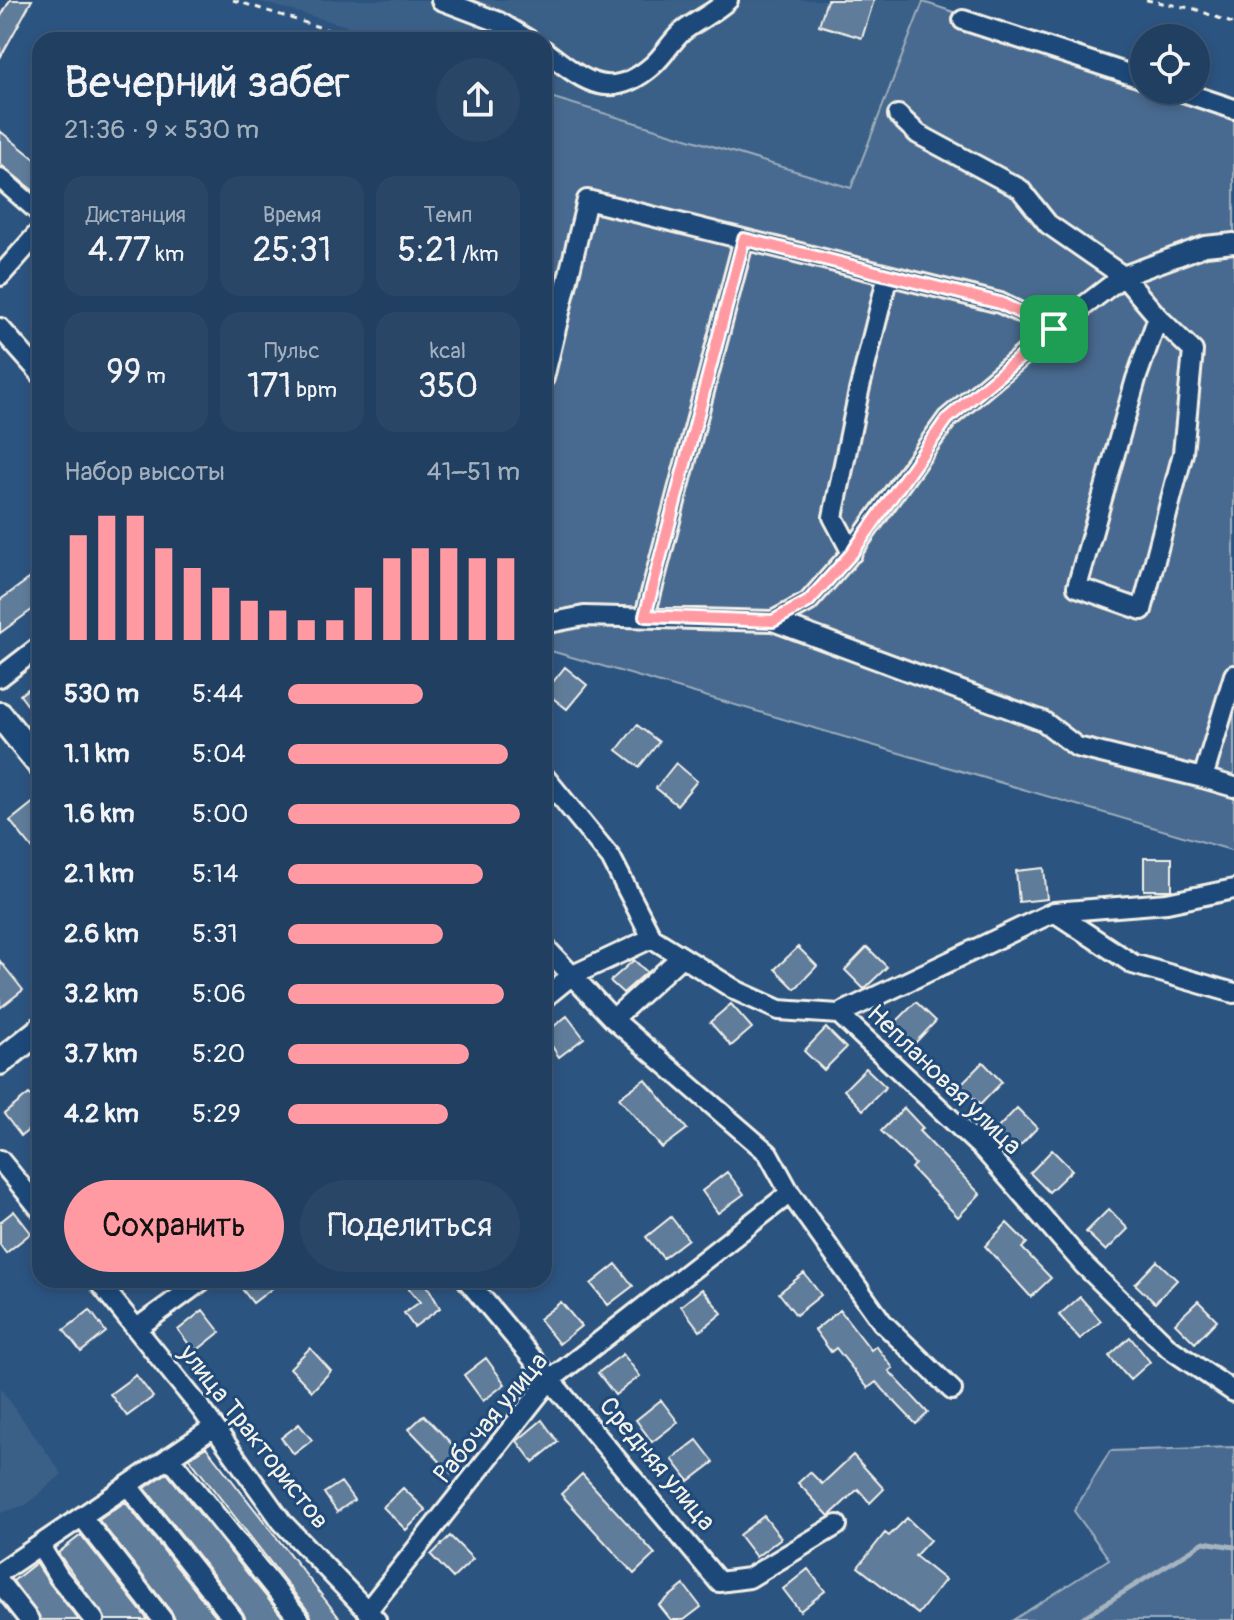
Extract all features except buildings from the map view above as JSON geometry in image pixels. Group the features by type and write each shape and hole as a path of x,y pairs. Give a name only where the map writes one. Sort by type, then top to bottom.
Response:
{"main road":[{"path":"0,715 32,755"},
{"path":"0,1062 32,1036"}],"street":[{"path":"441,0 499,22 516,32"},
{"path":"552,55 597,85 622,86 652,66 682,32 716,12 728,0"},
{"path":"963,20 1130,74"},
{"path":"1210,101 1234,109"},
{"path":"898,115 918,134 1020,189 1048,224 1123,276 1193,351 1183,453 1142,610 1077,587 1136,379 1158,317"},
{"path":"0,178 32,206"},
{"path":"552,345 587,200 1000,303 1054,329"},
{"path":"645,616 744,239"},
{"path":"0,276 32,240"},
{"path":"773,621 808,602 852,553 947,419 1054,329 1123,276 1205,246 1234,243"},
{"path":"852,553 833,517 859,391 888,275"},
{"path":"0,328 32,364"},
{"path":"552,619 645,616 773,621 1043,721 1077,747 1234,787"},
{"path":"0,677 32,652"},
{"path":"1203,778 1234,675"},
{"name":"Неплановая улица","path":"552,786 611,858 652,938 737,991 779,1010 839,1014 985,1151 1084,1265 1169,1348 1234,1392"},
{"path":"839,1014 1054,912 1167,903 1234,889"},
{"path":"1054,912 1133,964 1234,993"},
{"path":"552,991 571,976 652,938"},
{"path":"552,955 613,1019 768,1153 790,1193 882,1322 952,1390"},
{"path":"613,1019 680,958"},
{"path":"0,1160 32,1199"},
{"name":"Рабочая улица","path":"372,1615 549,1381 790,1193"},
{"name":"улица Трактористов","path":"104,1288 214,1427 282,1522 372,1615"},
{"path":"137,1328 192,1288"},
{"name":"Средняя улица","path":"473,1288 719,1582 749,1578 837,1525"},
{"path":"0,1572 214,1427"},
{"path":"169,1457 300,1620"},
{"path":"128,1486 234,1620"},
{"path":"82,1517 163,1620"},
{"path":"40,1546 59,1577 94,1620"},
{"path":"0,1583 29,1620"}],"path":[{"path":"233,0 335,32"},
{"path":"1146,0 1195,9 1234,24"}],"shaded area":[{"path":"254,0 924,0 851,188 552,97 552,32 368,32"},
{"path":"923,2 1130,69 1130,104 1210,104 1210,95 1234,103 1234,851 552,651 552,97 851,188"},
{"path":"0,1388 62,1474 26,1505 0,1513"},
{"path":"1234,1447 1234,1620 1013,1620 1109,1559 1074,1511 1110,1451"}],"waterway":[{"path":"1079,1620 1204,1542 1234,1547"}],"route":[{"path":"744,239 1000,303 1054,329 947,419 852,553 808,602 773,621 645,616 744,239"}]}
